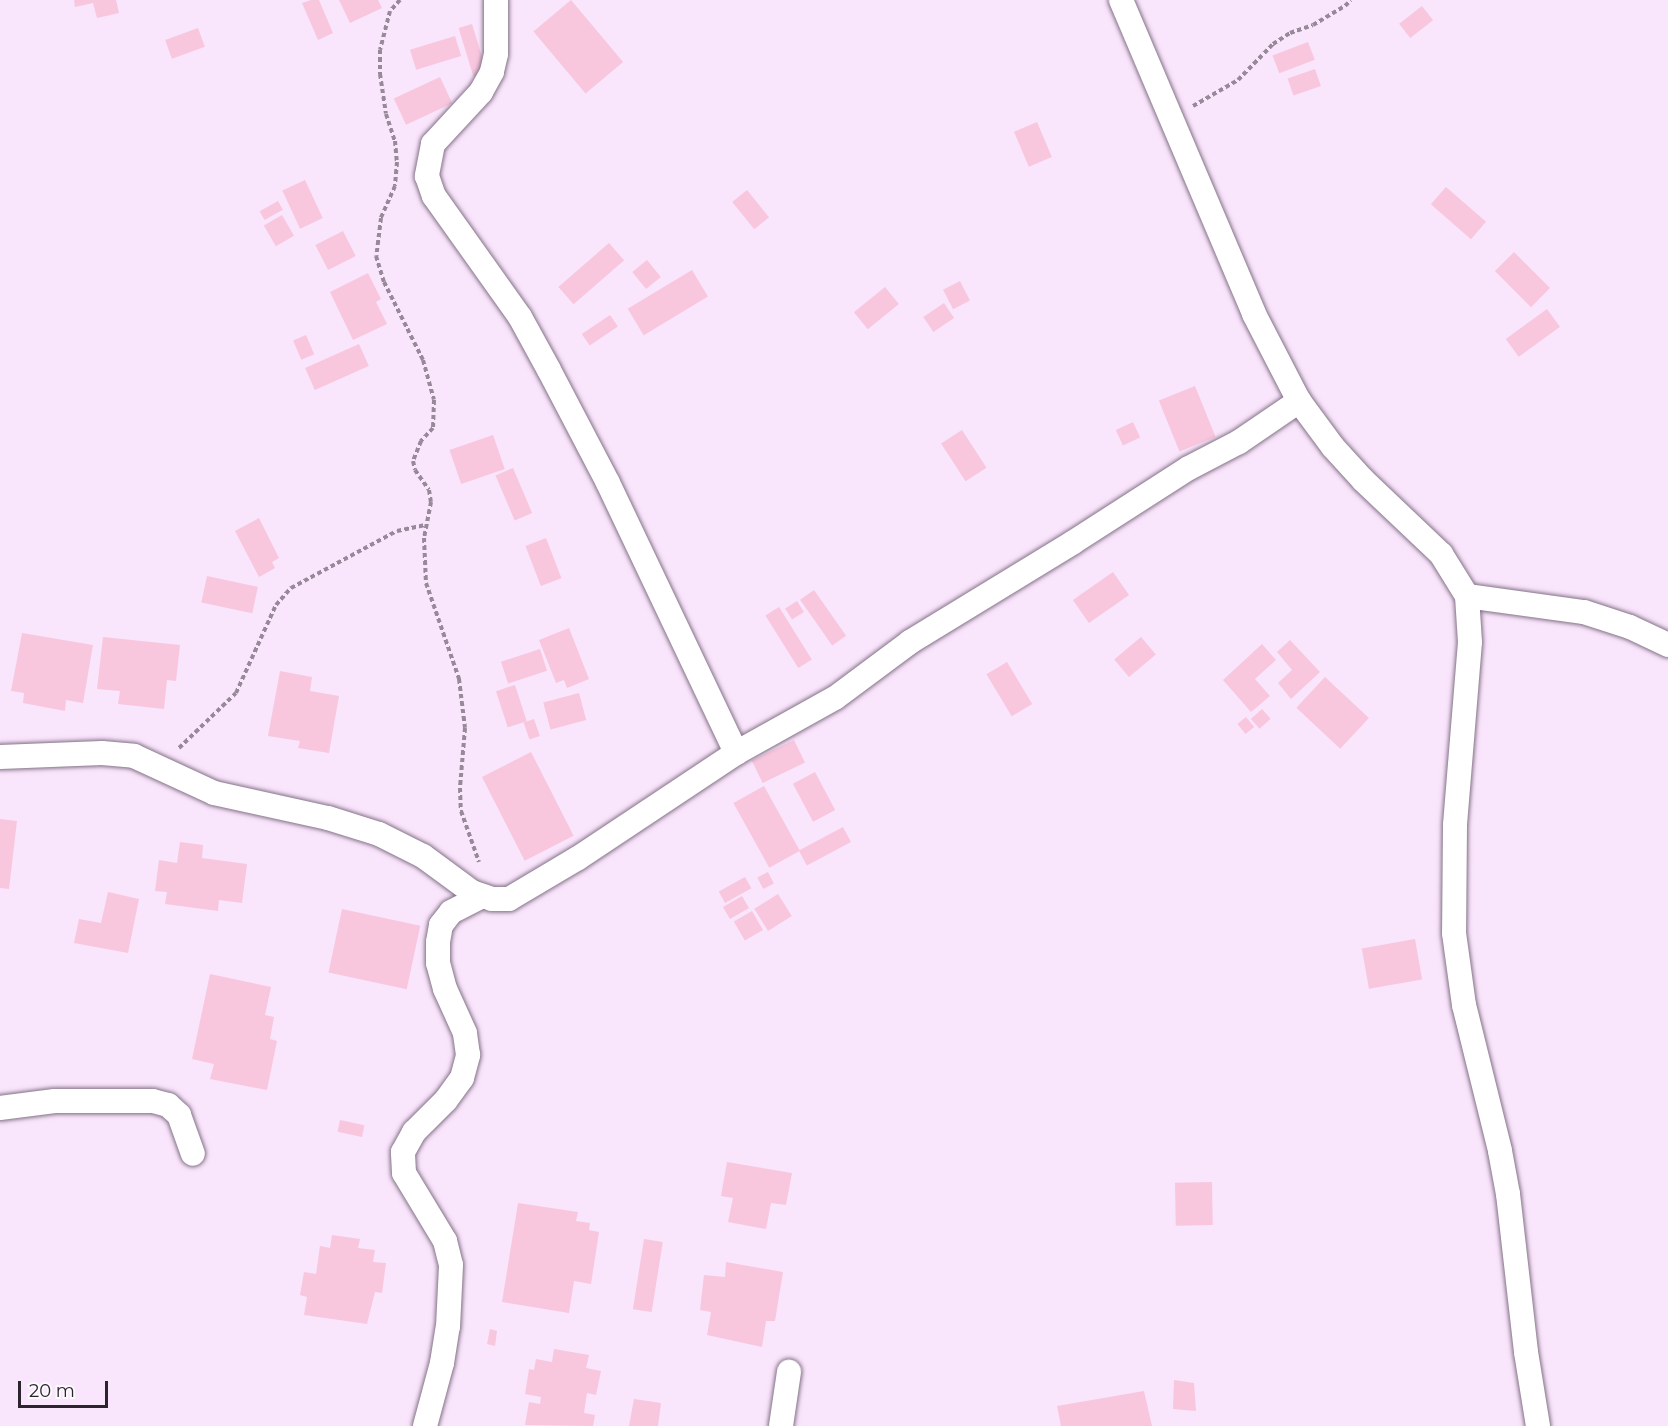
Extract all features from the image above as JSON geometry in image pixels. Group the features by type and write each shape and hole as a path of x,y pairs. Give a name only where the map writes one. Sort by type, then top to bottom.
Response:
{"street":[{"path":"496,0 496,54 492,72 481,92 433,144 428,176 434,196 520,317 549,369 608,483 736,753"},
{"path":"1120,0 1254,314 1299,401 1363,480 1441,554 1467,596 1470,642 1455,825 1454,933 1464,1005 1500,1151 1508,1194 1526,1352 1538,1426"},
{"path":"0,757 102,753 134,756 214,793 328,818 379,834 423,856 472,892 487,898 509,899 578,858 736,753 836,698 910,642 1189,468 1239,442 1299,401"},
{"path":"1467,596 1584,612 1629,627 1668,645"},
{"path":"425,1426 442,1363 448,1327 451,1265 445,1241 404,1173 403,1152 414,1132 446,1100 462,1078 468,1055 465,1033 446,989 438,963 441,925 451,912 487,898"},
{"path":"0,1108 55,1101 153,1101 168,1105 180,1114 193,1154"},
{"path":"781,1426 789,1372"}],"path":[{"path":"400,0 390,11 380,50 380,74 386,114 395,141 397,162 395,186 381,218 376,256 384,282 423,360 434,400 433,429 421,441 414,461 415,470 429,490 431,502 424,538 426,583 431,605 453,656 465,728 460,788 461,811 487,898"},
{"path":"1171,117 1238,80 1272,44 1290,33 1313,24 1351,0"},
{"path":"158,766 208,722 236,693 276,605 291,588 397,531 427,525"}],"building":[{"path":"74,0 116,0 119,13 97,18 93,3 75,7"},
{"path":"319,0 333,33 318,40 302,3"},
{"path":"339,0 378,0 382,8 350,23"},
{"path":"571,0 623,62 586,94 533,31"},
{"path":"1422,6 1433,20 1410,38 1399,24"},
{"path":"472,24 487,73 474,77 459,28"},
{"path":"198,28 205,47 172,59 165,40"},
{"path":"455,36 461,56 416,70 410,50"},
{"path":"1308,42 1315,60 1279,73 1273,56"},
{"path":"1315,69 1321,86 1293,95 1288,78"},
{"path":"440,77 452,103 406,125 394,99"},
{"path":"1037,122 1052,157 1029,167 1014,132"},
{"path":"305,180 323,218 300,229 282,191"},
{"path":"1446,187 1486,222 1471,239 1431,204"},
{"path":"747,190 769,217 754,229 732,202"},
{"path":"278,201 283,210 264,220 260,211"},
{"path":"282,215 294,236 276,246 264,226"},
{"path":"343,231 356,256 328,270 315,245"},
{"path":"609,243 624,260 574,304 558,287"},
{"path":"1514,252 1550,288 1531,307 1495,271"},
{"path":"647,260 661,277 646,289 632,272"},
{"path":"692,270 708,297 644,335 628,309"},
{"path":"368,273 381,299 376,302 387,324 353,340 330,292"},
{"path":"960,281 970,301 953,309 943,290"},
{"path":"885,287 899,304 868,329 854,312"},
{"path":"944,303 954,318 933,332 923,317"},
{"path":"1547,309 1560,327 1519,357 1506,339"},
{"path":"610,315 618,327 590,346 582,334"},
{"path":"306,335 314,354 301,360 293,340"},
{"path":"359,344 369,366 315,390 305,368"},
{"path":"1195,386 1216,437 1179,452 1159,401"},
{"path":"1133,422 1140,437 1123,445 1116,430"},
{"path":"962,430 987,468 966,481 941,444"},
{"path":"493,435 505,469 461,484 450,450"},
{"path":"513,468 532,513 515,521 496,475"},
{"path":"259,518 279,558 272,562 275,568 259,577 235,531"},
{"path":"546,538 561,578 541,586 525,546"},
{"path":"1113,572 1129,595 1089,623 1073,600"},
{"path":"207,576 258,587 252,613 201,602"},
{"path":"814,590 846,636 832,646 800,600"},
{"path":"797,601 804,612 792,619 785,608"},
{"path":"779,607 812,660 798,668 765,615"},
{"path":"569,628 589,679 567,688 564,680 556,683 539,640"},
{"path":"22,633 93,645 83,703 66,700 65,711 23,703 24,693 11,691"},
{"path":"103,637 180,645 176,681 167,680 164,709 118,704 120,691 97,689"},
{"path":"1141,637 1156,655 1129,677 1114,659"},
{"path":"1290,640 1320,672 1291,699 1278,683 1292,670 1277,652"},
{"path":"1262,644 1276,660 1255,679 1270,696 1251,712 1223,680"},
{"path":"540,649 547,671 508,684 501,662"},
{"path":"1007,662 1032,704 1012,716 986,674"},
{"path":"280,671 312,677 310,691 339,696 329,753 298,748 300,741 268,736"},
{"path":"1325,677 1369,718 1340,749 1296,708"},
{"path":"515,685 527,721 508,727 496,691"},
{"path":"579,693 586,720 551,730 543,703"},
{"path":"1262,709 1271,719 1260,729 1251,719"},
{"path":"1246,717 1254,727 1246,734 1237,724"},
{"path":"534,719 540,736 529,740 524,723"},
{"path":"794,740 805,762 763,783 752,761"},
{"path":"531,752 574,836 525,861 482,777"},
{"path":"815,772 835,810 813,822 793,784"},
{"path":"764,786 800,851 769,868 733,803"},
{"path":"0,819 17,821 9,889 0,888"},
{"path":"843,827 851,842 807,865 799,850"},
{"path":"180,842 203,845 202,858 247,864 242,903 219,900 218,911 165,904 167,892 155,891 159,860 177,863"},
{"path":"768,872 774,884 763,889 757,877"},
{"path":"745,877 751,888 725,903 719,892"},
{"path":"108,892 139,899 128,953 74,943 79,919 101,923"},
{"path":"778,894 792,916 768,931 754,909"},
{"path":"742,896 749,908 730,919 723,907"},
{"path":"342,909 420,926 407,989 328,973"},
{"path":"752,911 763,930 745,941 734,922"},
{"path":"1415,939 1422,979 1369,989 1362,948"},
{"path":"210,974 271,987 265,1015 274,1017 270,1039 277,1041 267,1090 210,1079 214,1064 192,1059"},
{"path":"340,1120 364,1125 362,1137 338,1132"},
{"path":"727,1162 792,1173 786,1205 771,1203 766,1229 728,1222 733,1198 721,1196"},
{"path":"1212,1182 1213,1225 1176,1226 1175,1183"},
{"path":"518,1203 578,1212 576,1221 590,1223 589,1230 599,1232 591,1284 574,1281 569,1313 502,1302"},
{"path":"332,1235 360,1239 358,1248 375,1250 373,1262 386,1263 382,1293 375,1292 367,1324 304,1315 307,1297 300,1295 304,1272 316,1274 320,1246 330,1248"},
{"path":"644,1239 663,1242 652,1312 633,1309"},
{"path":"726,1262 783,1272 775,1321 766,1321 762,1347 707,1335 711,1312 700,1310 704,1275 725,1277"},
{"path":"490,1329 497,1331 495,1346 487,1344"},
{"path":"554,1349 589,1355 586,1368 601,1371 596,1395 587,1393 584,1413 595,1415 593,1426 525,1425 529,1402 540,1404 541,1397 525,1394 529,1369 534,1370 536,1359 552,1362"},
{"path":"1174,1380 1194,1383 1196,1411 1173,1409"},
{"path":"1144,1391 1152,1426 1061,1426 1057,1406"},
{"path":"634,1399 661,1403 658,1426 629,1426"}]}
